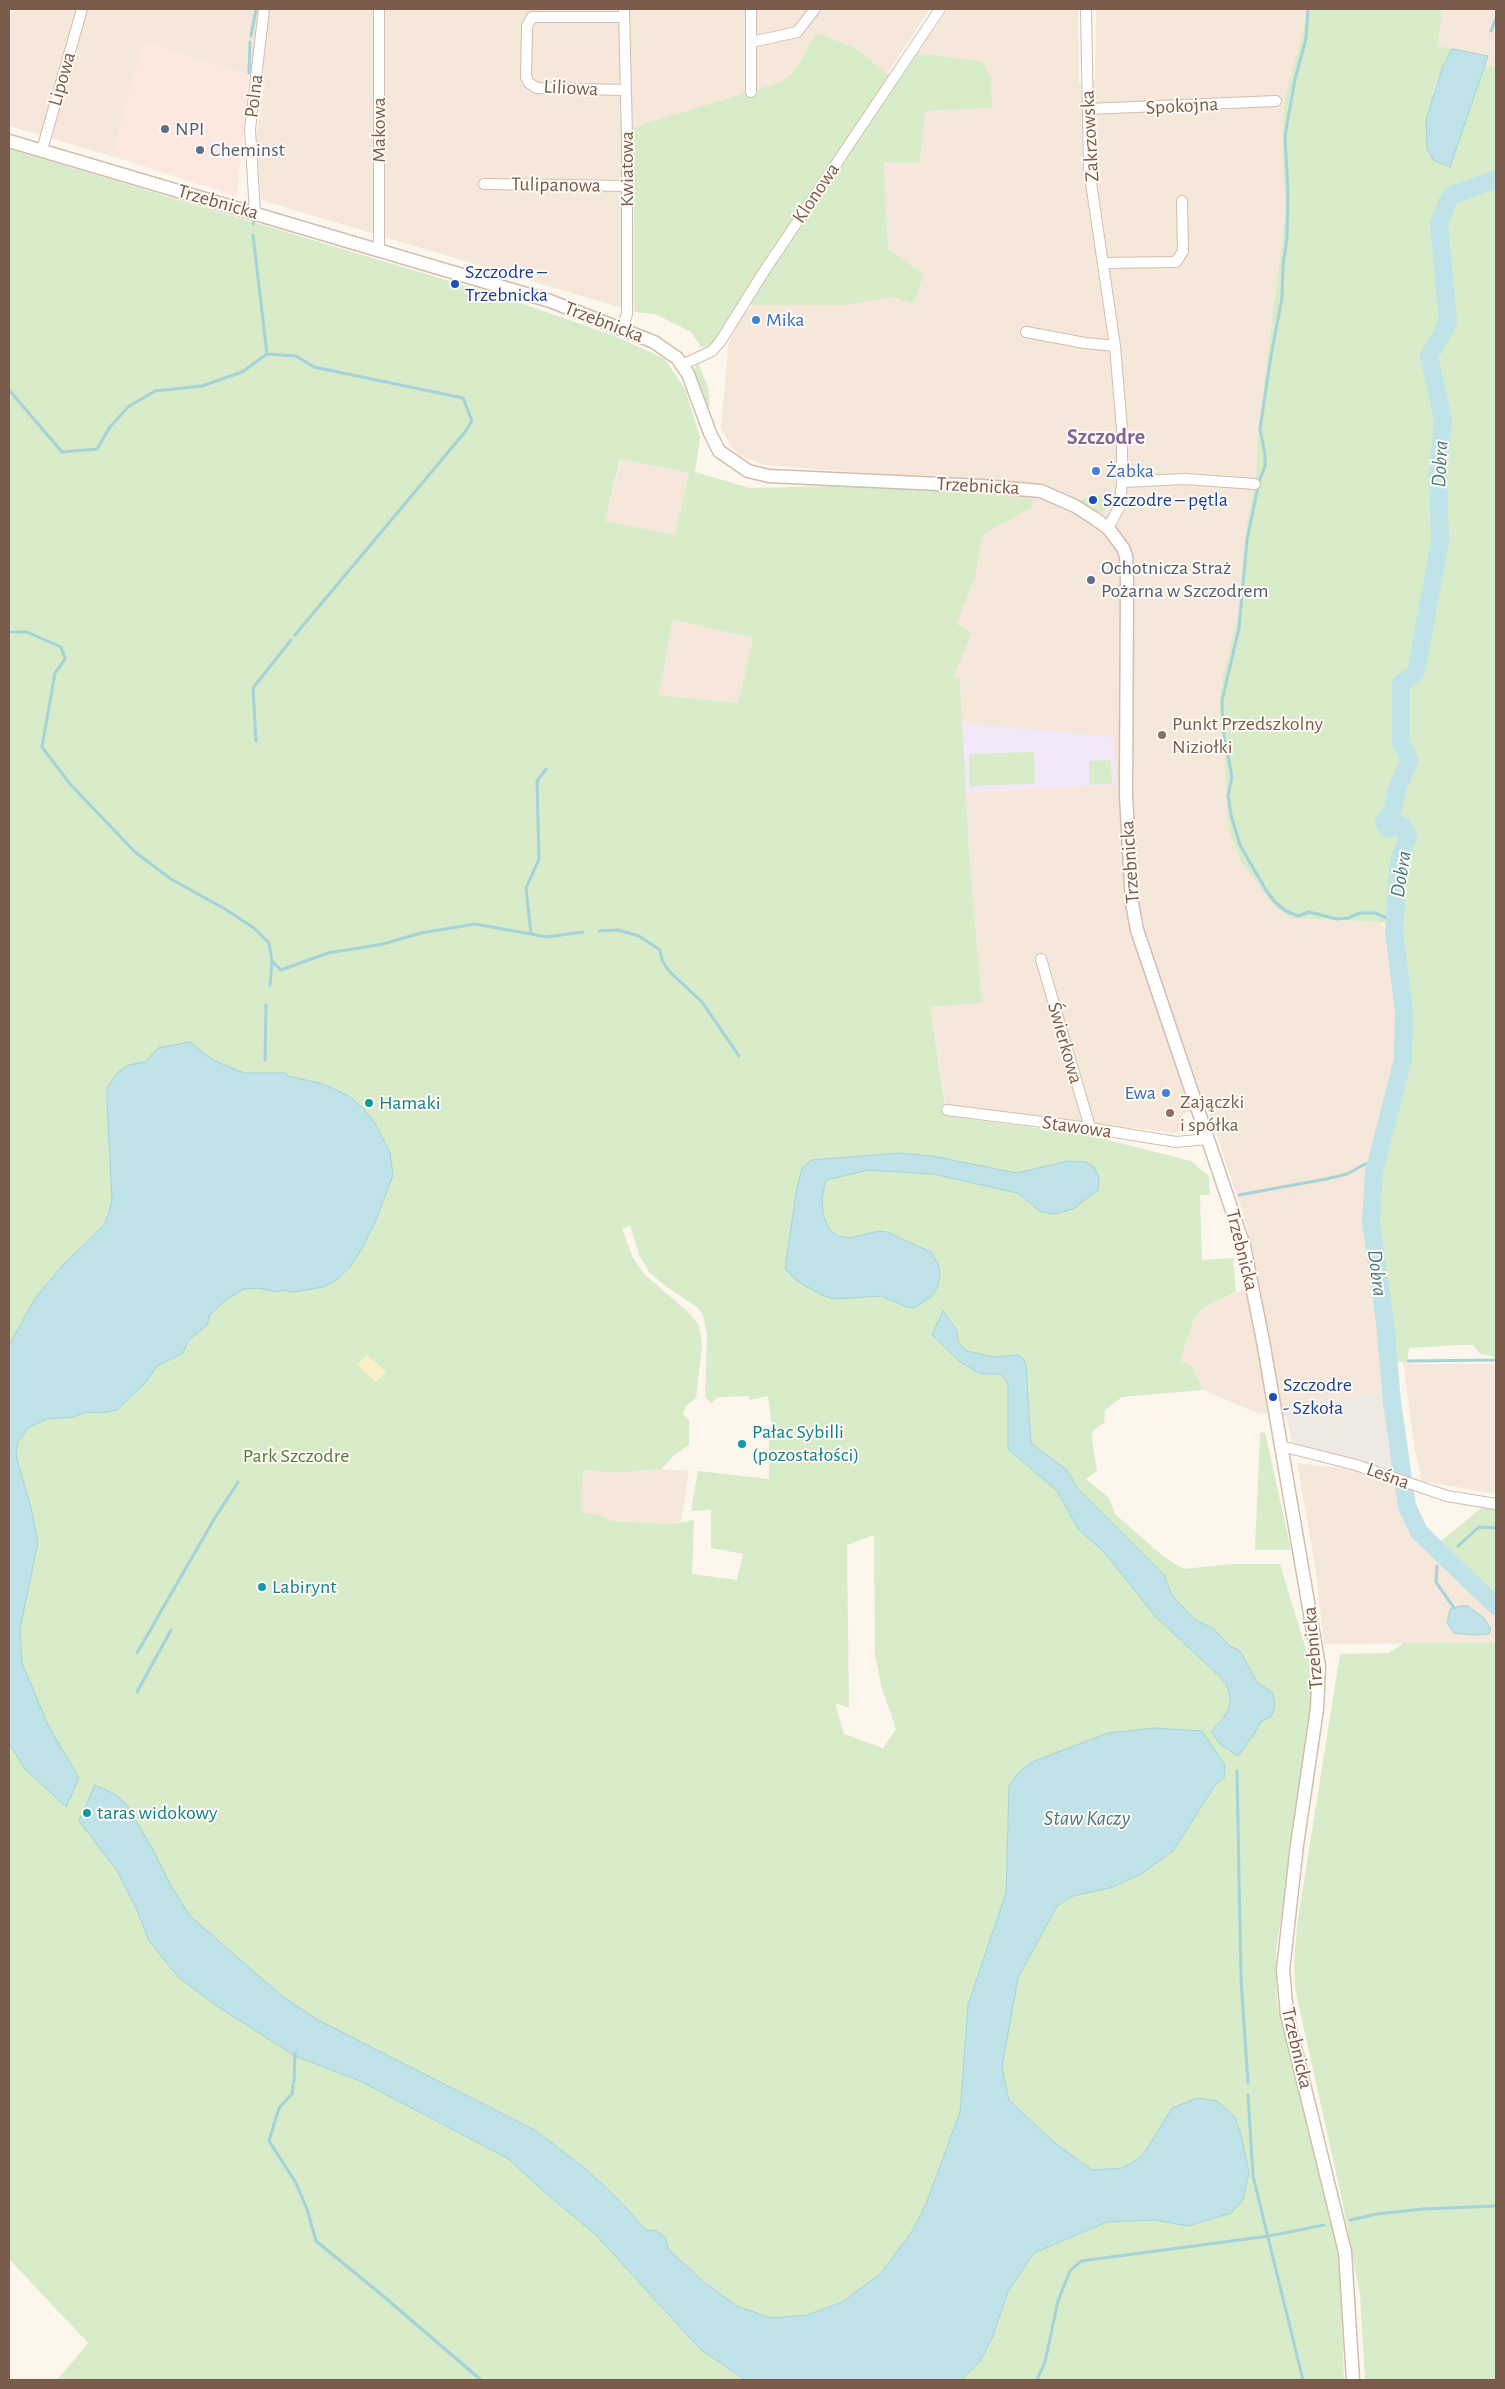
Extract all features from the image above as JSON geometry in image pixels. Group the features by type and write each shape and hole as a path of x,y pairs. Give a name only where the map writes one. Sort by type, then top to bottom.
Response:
{"street":[{"name":"Lipowa","path":"42,150 82,9"},
{"name":"Polna","path":"255,214 250,129 264,9"},
{"name":"Makowa","path":"379,9 379,250"},
{"path":"751,9 751,92"},
{"path":"752,42 798,32 815,9"},
{"name":"Klonowa","path":"682,365 712,351 726,333 744,301 940,9"},
{"name":"Zakrzowska","path":"1086,9 1089,169 1115,346 1122,429 1120,506 1108,528"},
{"name":"Kwiatowa","path":"622,328 626,314 627,186 624,13"},
{"name":"Liliowa","path":"624,13 532,17 527,26 526,77 529,83 537,88 624,90"},
{"name":"Spokojna","path":"1088,109 1156,108 1276,101"},
{"name":"Trzebnicka","path":"9,140 550,301 622,328 662,347 677,358 691,381 710,434 719,451 748,471 769,476 1027,489 1047,493 1075,506 1108,528 1119,542 1126,556 1124,754 1132,903 1137,930 1147,963 1244,1246 1316,1639 1320,1686 1296,1845 1282,1970 1287,2015 1345,2252 1353,2380"},
{"name":"Tulipanowa","path":"484,184 627,186"},
{"path":"1103,263 1176,262 1183,251 1182,202"},
{"path":"1026,332 1085,343 1115,346"},
{"path":"1122,482 1185,479 1255,484"},
{"name":"Świerkowa","path":"1040,959 1090,1128"},
{"name":"Stawowa","path":"947,1110 1090,1128 1176,1142 1208,1139"},
{"name":"Leśna","path":"1281,1446 1356,1465 1447,1496 1496,1504"}],"shaded area":[{"path":"11,9 930,9 887,74 852,46 817,33 793,73 781,82 633,127 635,312 261,200 256,141 265,80 144,43 112,156 9,126 9,18"},
{"path":"948,9 1078,9 1079,84 1095,81 1096,9 1309,9 1286,181 1286,208 1258,430 1256,476 1246,530 1240,607 1222,681 1219,709 1225,758 1291,918 1381,922 1387,935 1393,973 1398,1044 1395,1074 1370,1166 1366,1212 1385,1391 1340,1400 1341,1408 1286,1416 1258,1413 1203,1390 1192,1365 1180,1361 1193,1322 1202,1308 1259,1282 1245,1219 1206,1104 1182,1115 1186,1129 1173,1133 946,1104 930,1007 982,1003 969,850 960,678 859,668 878,485 877,474 765,465 741,456 732,448 721,428 728,346 739,319 753,305 846,305 893,297 913,304 924,275 888,248 884,161 920,163 924,111 992,108 981,61 918,53"},
{"path":"1442,9 1490,9 1496,11 1496,67 1485,65 1487,56 1438,47"},
{"path":"143,43 249,75 237,197 112,156"},
{"path":"621,459 689,473 675,536 605,521"},
{"path":"673,620 753,638 738,703 659,695"},
{"path":"962,723 1113,737 1117,785 966,792"},
{"path":"1403,1362 1416,1364 1496,1364 1496,1494 1422,1481 1414,1445"},
{"path":"1385,1391 1397,1475 1293,1446 1286,1416 1340,1408 1339,1400"},
{"path":"1297,1463 1355,1470 1398,1485 1418,1536 1496,1612 1496,1643 1324,1644 1315,1565"},
{"path":"662,1469 689,1471 681,1521 670,1524 611,1521 603,1516 579,1512 583,1470 617,1473"}],"green space":[{"path":"1309,9 1442,9 1438,46 1452,49 1433,92 1450,166 1488,56 1485,65 1496,67 1496,1357 1480,1354 1473,1345 1461,1345 1409,1348 1407,1362 1396,1362 1378,1222 1381,1171 1401,1103 1411,1048 1402,929 1381,922 1291,918 1277,909 1240,860 1228,826 1225,758 1219,709 1222,681 1240,607 1246,530 1256,476 1258,430 1286,208 1282,155 1284,103"},
{"path":"817,33 852,46 898,82 918,53 981,61 991,77 992,108 925,111 920,163 884,162 888,248 924,275 913,304 893,297 846,305 736,305 710,348 701,347 691,332 655,314 635,312 633,127 781,82 793,73"},
{"name":"Park Szczodre","path":"9,149 503,297 615,336 665,359 685,389 700,437 695,472 750,488 878,485 1033,499 1031,508 983,534 975,577 956,624 972,633 953,677 960,678 969,850 982,1003 930,1007 947,1116 1088,1135 1191,1161 1209,1176 1210,1195 1200,1195 1202,1260 1233,1258 1236,1292 1202,1308 1193,1322 1180,1361 1192,1365 1203,1390 1122,1397 1105,1410 1104,1423 1093,1430 1092,1439 1097,1471 1086,1479 1109,1498 1115,1514 1164,1557 1184,1569 1232,1564 1280,1564 1314,1676 1293,1843 1276,1950 1277,2003 1340,2258 1344,2380 961,2380 980,2361 992,2338 1008,2292 1034,2253 1107,2222 1155,2220 1188,2226 1231,2213 1249,2172 1235,2117 1172,2108 1144,2153 1135,2161 1122,2168 1092,2170 1054,2142 1009,2100 1002,2067 1018,1978 1057,1906 1073,1896 1110,1888 1141,1874 1173,1851 1216,1784 1224,1778 1201,1731 1186,1731 1009,1786 1006,1893 968,2005 960,2112 926,2204 911,2233 880,2274 842,2302 807,2315 771,2318 737,2306 686,2267 669,2250 665,2237 656,2231 646,2230 617,2198 586,2169 535,2130 438,2081 420,2113 507,2158 595,2234 700,2349 745,2380 57,2380 88,2343 9,2259","holes":["620,459 689,473 675,535 605,521","673,620 753,638 738,703 659,695","899,1153 932,1156 1017,1173 1068,1161 1033,1207 1017,1193 933,1174 868,1170 826,1180 822,1198 823,1215 830,1230 838,1236 849,1238 879,1231 887,1232 931,1252 906,1307 881,1296 785,1269 797,1187 811,1160","630,1225 639,1255 649,1272 698,1308 703,1315 707,1334 705,1397 711,1403 717,1397 749,1396 749,1400 768,1396 772,1427 769,1436 769,1479 698,1471 691,1511 711,1510 711,1548 743,1554 737,1580 692,1574 694,1520 670,1524 612,1521 603,1516 581,1512 583,1470 617,1473 662,1469 673,1456 689,1445 689,1420 683,1414 686,1406 696,1398 702,1346 699,1325 685,1309 645,1275 633,1258 622,1229","943,1311 957,1331 958,1342 967,1351 994,1357 1018,1355 1024,1359 1031,1443 1066,1469 1079,1490 1164,1575 1172,1595 1194,1619 1213,1628 1230,1646 1240,1652 1257,1682 1273,1693 1253,1736 1229,1752 1211,1732 1229,1708 1230,1697 1227,1685 1173,1633 1104,1552 1078,1529 1057,1491 1008,1449 1008,1385 1004,1377 998,1374 981,1374 960,1362 932,1335","874,1535 875,1655 882,1689 896,1729 883,1748 844,1734 835,1703 849,1708 847,1545"]},
{"path":"698,363 708,387 710,407 706,406 693,371"},
{"path":"1104,495 1109,502 1102,513 1081,502 1084,498"},
{"path":"1034,752 1035,784 970,786 969,754"},
{"path":"1111,760 1112,784 1089,785 1089,761"},
{"path":"1265,1432 1291,1550 1255,1550 1260,1433"},
{"path":"1484,1506 1496,1508 1496,1603 1437,1544"},
{"path":"1404,1643 1496,1643 1496,2380 1365,2380 1360,2295 1341,2195 1295,1989 1294,1964 1297,1925 1340,1654 1389,1653"}],"sand":[{"path":"367,1355 386,1372 376,1382 357,1365"}],"water":[{"path":"1452,49 1488,56 1450,167 1433,160 1427,148 1426,120 1442,68"},
{"path":"190,1042 213,1060 244,1073 286,1073 288,1076 323,1084 349,1096 364,1109 376,1125 390,1153 393,1175 376,1220 363,1247 350,1267 337,1280 323,1287 294,1292 282,1290 277,1292 258,1288 244,1289 227,1299 210,1315 207,1325 188,1341 183,1353 157,1366 147,1381 117,1410 100,1413 87,1412 73,1417 47,1419 28,1428 18,1442 16,1453 18,1463 31,1508 38,1542 20,1629 22,1663 49,1727 79,1778 66,1807 25,1769 9,1743 9,1345 36,1297 63,1265 103,1226 108,1215 112,1201 107,1088 117,1073 128,1065 145,1062 158,1048"},
{"path":"899,1153 932,1156 1017,1173 1068,1161 1086,1162 1094,1167 1099,1177 1098,1190 1073,1209 1056,1214 1041,1212 1017,1193 933,1174 868,1170 826,1180 822,1198 823,1215 830,1230 838,1236 849,1238 879,1231 887,1232 931,1252 938,1264 940,1273 938,1286 931,1297 914,1308 906,1307 881,1296 834,1299 822,1295 797,1281 785,1269 797,1187 802,1169 811,1160"},
{"path":"943,1311 957,1331 958,1342 967,1351 994,1357 1018,1355 1024,1359 1031,1443 1066,1469 1079,1490 1164,1575 1172,1595 1194,1619 1213,1628 1230,1646 1240,1651 1257,1682 1273,1693 1275,1707 1271,1717 1261,1721 1253,1736 1238,1756 1221,1745 1211,1732 1229,1708 1230,1697 1227,1685 1155,1616 1104,1552 1078,1529 1057,1491 1008,1449 1008,1385 1004,1377 998,1374 981,1374 960,1362 932,1335"},
{"path":"1468,1606 1484,1618 1491,1629 1489,1634 1454,1633 1447,1623 1450,1609"},
{"name":"Staw Kaczy","path":"1154,1728 1202,1731 1225,1765 1224,1778 1216,1784 1173,1851 1141,1874 1110,1888 1073,1896 1057,1906 1018,1978 1002,2067 1009,2100 1054,2142 1092,2170 1122,2168 1135,2161 1144,2153 1172,2108 1197,2098 1217,2101 1235,2117 1241,2135 1249,2172 1243,2200 1231,2213 1188,2226 1155,2220 1107,2222 1034,2253 1008,2292 992,2338 980,2361 961,2380 745,2380 700,2349 595,2234 507,2158 360,2081 295,2056 217,2006 178,1977 149,1941 137,1910 117,1871 79,1821 95,1785 115,1794 127,1805 171,1886 190,1916 282,1996 318,2020 535,2130 586,2169 617,2198 646,2230 656,2231 665,2237 669,2250 703,2281 737,2306 771,2318 807,2315 842,2302 880,2274 911,2233 926,2204 960,2112 968,2005 1006,1893 1009,1786 1019,1772 1032,1762 1108,1733"}],"waterway":[{"path":"251,36 256,9"},
{"path":"1259,482 1265,466 1265,454 1260,429 1282,298 1283,266 1287,238 1288,192 1285,136 1295,79 1306,39 1308,9"},
{"path":"1491,31 1496,18"},
{"path":"249,73 250,42"},
{"name":"Dobra","path":"1496,179 1452,195 1447,202 1439,224 1448,322 1429,357 1443,419 1438,473 1440,541 1416,672 1401,684 1401,741 1409,761 1397,790 1392,811 1384,821 1389,829 1398,824 1403,826 1408,836 1399,861 1394,931 1404,1010 1403,1060 1374,1172 1371,1222 1385,1322 1392,1402 1407,1506 1419,1532 1496,1606"},
{"path":"253,235 267,354"},
{"path":"9,390 62,452 97,449 110,427 128,407 155,391 202,386 242,372 267,354 296,356 314,367 463,398 472,421 465,432 295,635"},
{"path":"1258,487 1247,540 1239,628 1222,701 1223,730 1232,777 1228,795 1231,815 1240,845 1266,890 1275,902 1286,911 1298,916 1309,912 1337,919 1348,918 1360,913 1375,913 1394,921"},
{"path":"9,632 27,632 61,647 65,659 55,673 42,747 70,784 135,852 171,879 225,909 254,928 269,943 272,961 270,985"},
{"path":"256,741 253,688 291,640"},
{"path":"272,961 281,970 328,953 383,944 421,933 475,924 531,934 526,888 539,859 537,781 546,769"},
{"path":"599,931 618,930 639,936 660,950 662,960 669,971 702,1002 739,1056"},
{"path":"531,934 546,937 583,932"},
{"path":"265,1060 266,1005"},
{"path":"1239,1195 1326,1179 1347,1174 1365,1164 1376,1164"},
{"path":"1408,1361 1496,1360"},
{"path":"137,1653 213,1521 238,1482"},
{"path":"1458,1546 1479,1527 1496,1528"},
{"path":"1437,1566 1436,1582 1454,1608"},
{"path":"137,1692 171,1630"},
{"path":"1237,1771 1241,1979 1248,2083"},
{"path":"294,2082 295,2053"},
{"path":"293,2085 292,2094 279,2108 269,2141 296,2183 307,2209 316,2241 481,2380"},
{"path":"1248,2095 1253,2176 1303,2380"},
{"path":"1350,2220 1377,2214 1423,2209 1496,2206"},
{"path":"1037,2380 1045,2362 1058,2301 1070,2271 1081,2261 1269,2236 1324,2225"}],"place":[{"name":"NPI","path":"165,129"},
{"name":"Cheminst","path":"200,150"},
{"name":"Szczodre – Trzebnicka","path":"455,284"},
{"name":"Mika","path":"756,320"},
{"name":"Żabka","path":"1096,471"},
{"name":"Szczodre – pętla","path":"1093,500"},
{"name":"Ochotnicza Straż Pożarna w Szczodrem","path":"1091,580"},
{"name":"Punkt Przedszkolny Niziołki","path":"1162,735"},
{"name":"Ewa","path":"1166,1093"},
{"name":"Hamaki","path":"369,1103"},
{"name":"Zajączki i spółka","path":"1170,1113"},
{"name":"Szczodre - Szkoła","path":"1273,1397"},
{"name":"Pałac Sybilli (pozostałości)","path":"742,1444"},
{"name":"Labirynt","path":"262,1587"},
{"name":"taras widokowy","path":"87,1813"}],"district":[{"name":"Szczodre","path":"1106,437"}]}
